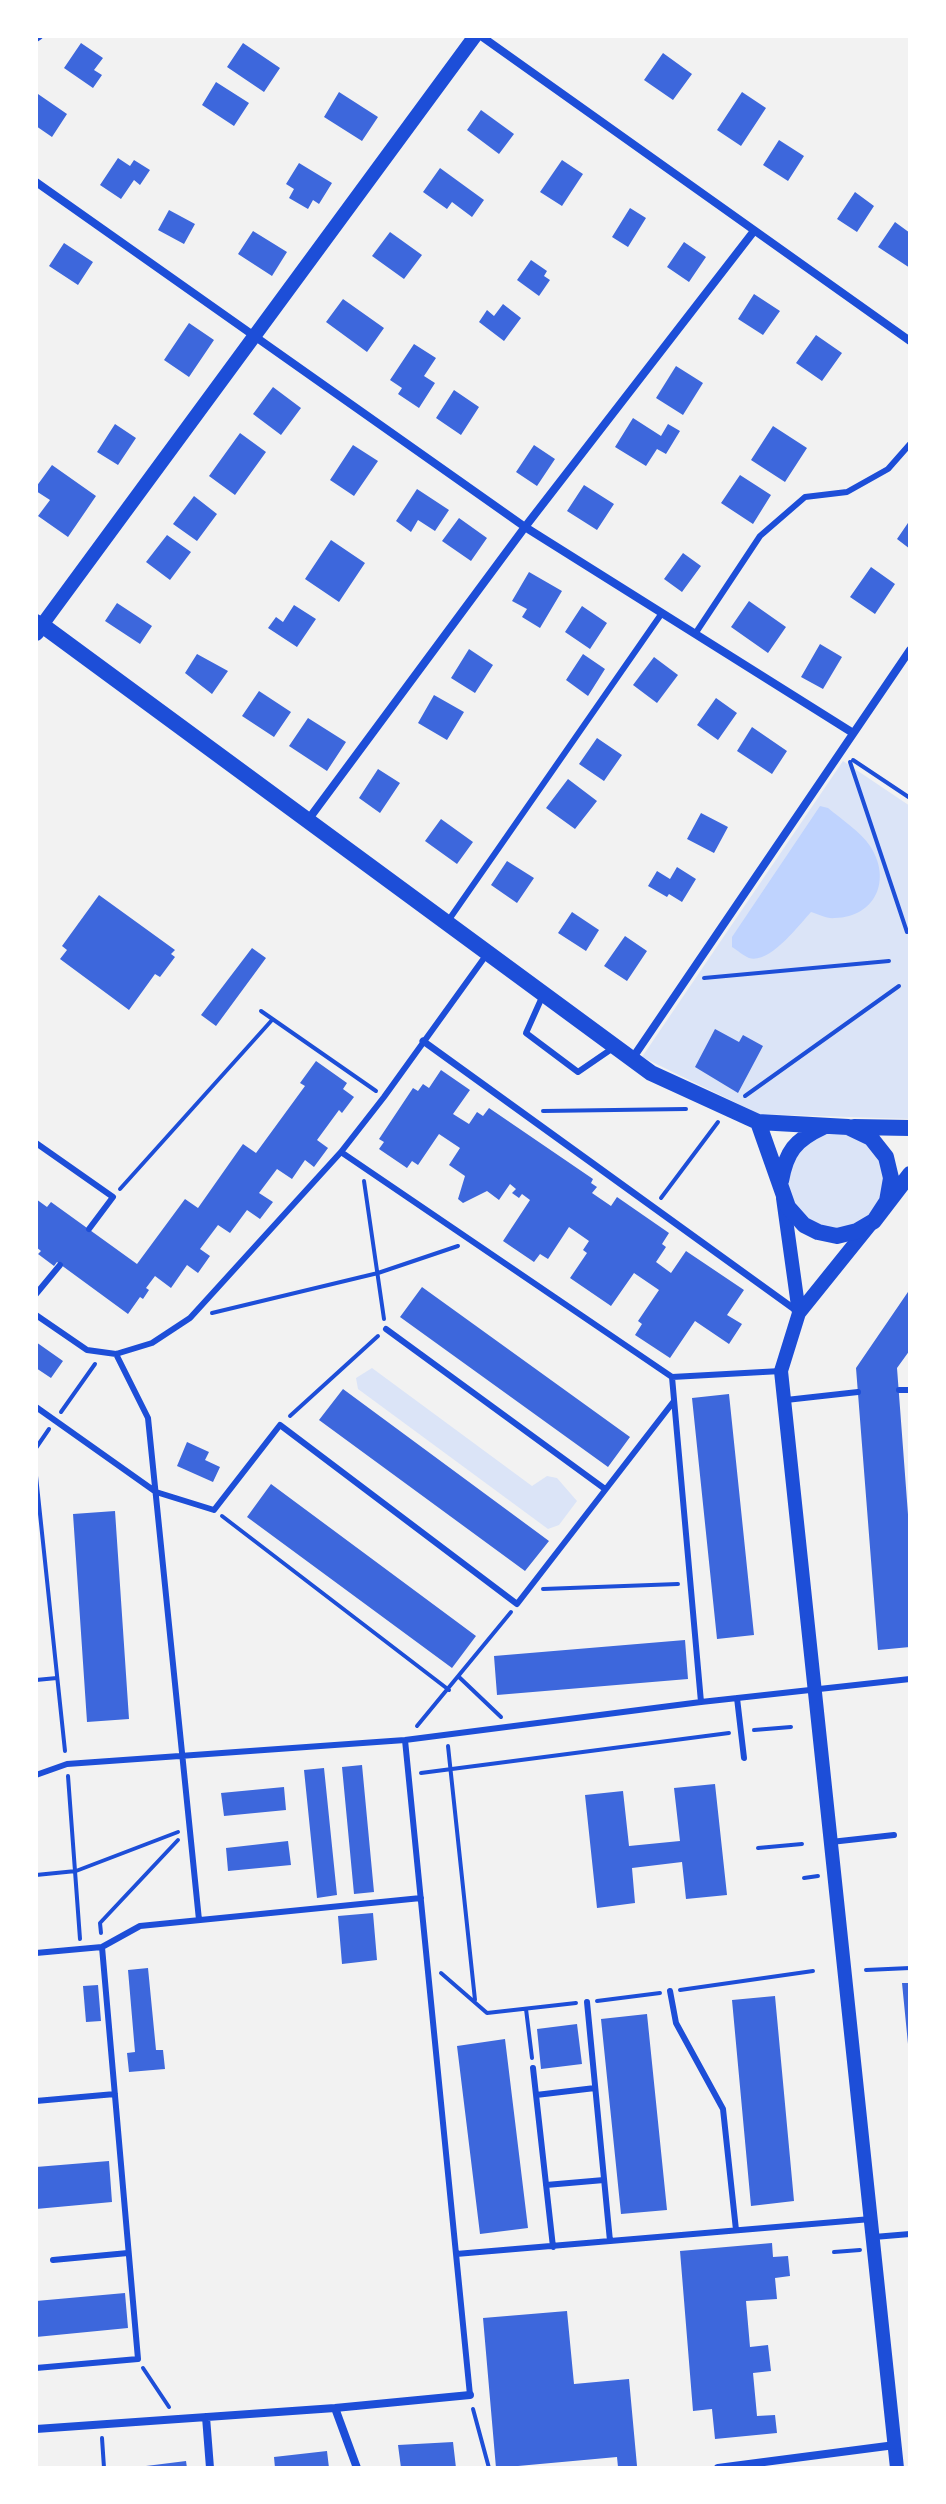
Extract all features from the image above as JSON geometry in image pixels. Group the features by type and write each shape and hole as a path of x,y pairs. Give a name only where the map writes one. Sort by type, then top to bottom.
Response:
{"main road":[{"path":"38,626 651,1073 758,1122 848,1127 871,1138 886,1157 891,1178 887,1201 874,1221"},
{"path":"758,1122 788,1207 804,1225 818,1232 837,1236 857,1231 874,1221 910,1174"},
{"path":"781,1183 785,1162 801,1138 822,1127 910,1128"}],"street":[{"path":"38,626 475,36"},
{"path":"481,36 910,341"},
{"path":"36,182 525,527 853,733"},
{"path":"308,821 525,527 754,231"},
{"path":"632,1060 910,650"},
{"path":"423,1041 799,1313"},
{"path":"781,1183 799,1313"},
{"path":"874,1221 799,1313 781,1371 897,2468"},
{"path":"36,2429 335,2408 470,2395"},
{"path":"335,2408 357,2468"},
{"path":"206,2417 210,2468"},
{"path":"718,2468 895,2445"}],"lane":[{"path":"695,634 760,536 805,497 847,492 888,469 910,444"},
{"path":"446,924 662,613"},
{"path":"36,1315 87,1350 116,1354 152,1343 190,1318 341,1152 487,954"},
{"path":"543,995 526,1033 578,1072 615,1047"},
{"path":"36,1143 113,1197 89,1229"},
{"path":"341,1152 672,1377 781,1371"},
{"path":"36,1294 60,1265"},
{"path":"386,1329 605,1489"},
{"path":"116,1354 148,1418 199,1920"},
{"path":"672,1377 701,1702"},
{"path":"899,1390 910,1390"},
{"path":"784,1400 858,1392"},
{"path":"36,1407 156,1492 214,1510 280,1425 517,1604 674,1401"},
{"path":"36,1775 67,1764 405,1740 910,1679"},
{"path":"737,1698 744,1758"},
{"path":"405,1740 470,2395"},
{"path":"831,1842 894,1835"},
{"path":"36,1953 102,1947 140,1926 421,1898"},
{"path":"36,2368 138,2359 102,1947"},
{"path":"670,1991 676,2023 723,2109 736,2230"},
{"path":"587,2002 610,2241"},
{"path":"533,2068 553,2247"},
{"path":"536,2095 595,2088"},
{"path":"36,2101 115,2094"},
{"path":"546,2185 604,2180"},
{"path":"456,2254 871,2219"},
{"path":"873,2237 910,2234"},
{"path":"53,2260 128,2253"}],"path":[{"path":"907,932 848,756 910,798"},
{"path":"686,980 889,961"},
{"path":"654,1208 728,1108 899,986"},
{"path":"261,1011 384,1097"},
{"path":"113,1197 272,1020"},
{"path":"519,1112 728,1108"},
{"path":"280,1425 386,1329 362,1167"},
{"path":"190,1318 378,1273 471,1241"},
{"path":"36,1448 103,1352"},
{"path":"36,1476 67,1764 81,1949"},
{"path":"214,1510 449,1690"},
{"path":"528,1589 690,1584"},
{"path":"405,1740 517,1604"},
{"path":"459,1677 511,1726"},
{"path":"36,1680 57,1678"},
{"path":"409,1775 791,1727"},
{"path":"446,1734 475,2002"},
{"path":"36,1875 76,1871 190,1828"},
{"path":"102,1947 100,1923 190,1828"},
{"path":"758,1848 802,1844"},
{"path":"427,1961 487,2013 526,2009 533,2068"},
{"path":"866,1970 910,1968"},
{"path":"138,2359 169,2404 171,2419"},
{"path":"470,2395 489,2468"},
{"path":"101,2423 104,2468"}],"shaded area":[{"path":"843,761 910,806 910,1119 759,1114 642,1057"},
{"path":"825,1131 842,1132 868,1140 880,1152 883,1161 884,1200 856,1228 831,1231 806,1222 791,1205 785,1182 790,1159"},
{"path":"372,1368 532,1486 547,1476 557,1478 577,1501 559,1525 548,1529 358,1389 356,1378"}],"water":[{"path":"820,806 828,808 845,821 870,846 880,871 876,894 861,911 849,916 832,918 811,912 774,950 757,958 749,958 732,947 732,937"}],"building":[{"path":"81,43 103,58 94,70 102,75 93,88 64,68"},
{"path":"243,43 280,68 264,92 227,67"},
{"path":"663,53 692,74 673,100 644,80"},
{"path":"216,82 249,103 234,126 202,105"},
{"path":"339,92 378,117 362,141 324,117"},
{"path":"742,92 766,108 741,146 717,130"},
{"path":"38,94 67,114 52,137 36,126"},
{"path":"481,110 514,134 499,154 467,130"},
{"path":"779,140 804,156 788,181 763,165"},
{"path":"118,158 130,166 134,160 150,170 140,185 134,180 121,199 100,185"},
{"path":"562,160 583,174 562,206 540,192"},
{"path":"299,163 332,183 319,204 313,200 308,209 289,198 294,189 286,184"},
{"path":"440,168 484,200 472,217 452,202 447,209 423,192"},
{"path":"855,192 874,206 857,232 837,219"},
{"path":"630,208 646,218 628,247 612,237"},
{"path":"169,210 195,224 184,244 158,230"},
{"path":"895,222 910,233 910,268 878,247"},
{"path":"253,231 287,252 272,276 238,254"},
{"path":"390,232 422,255 404,279 372,256"},
{"path":"684,242 706,257 689,282 667,267"},
{"path":"64,243 93,262 78,285 49,266"},
{"path":"531,260 547,271 544,276 550,280 539,296 517,280"},
{"path":"754,294 780,311 763,335 738,319"},
{"path":"343,299 384,328 367,352 326,322"},
{"path":"503,304 521,318 504,341 479,322 487,310 494,316"},
{"path":"189,323 214,340 189,377 164,360"},
{"path":"816,335 842,353 822,381 796,363"},
{"path":"414,344 436,358 424,376 435,383 419,408 398,394 402,388 390,380"},
{"path":"676,366 703,383 683,415 656,398"},
{"path":"273,387 301,408 281,435 253,414"},
{"path":"454,390 479,407 461,435 436,418"},
{"path":"633,418 661,436 668,424 680,431 666,454 657,449 646,466 615,447"},
{"path":"115,424 136,438 118,465 97,452"},
{"path":"773,426 807,448 785,482 751,460"},
{"path":"240,433 266,452 235,495 209,476"},
{"path":"353,445 378,461 354,496 330,480"},
{"path":"534,445 555,459 537,486 516,472"},
{"path":"52,465 96,496 68,537 38,516 50,500 36,491 36,487"},
{"path":"740,475 771,495 753,524 721,503"},
{"path":"584,485 614,504 597,530 567,511"},
{"path":"417,489 449,510 435,531 418,520 411,532 396,521"},
{"path":"194,496 217,514 197,541 173,524"},
{"path":"459,518 487,538 471,561 442,541"},
{"path":"910,520 910,549 897,539"},
{"path":"167,535 191,552 170,580 146,562"},
{"path":"331,540 365,563 339,602 305,579"},
{"path":"683,553 701,566 682,592 664,579"},
{"path":"871,567 895,584 875,614 850,597"},
{"path":"529,572 562,591 540,628 522,617 527,609 512,601"},
{"path":"749,601 786,627 768,653 731,627"},
{"path":"117,603 152,626 140,644 105,621"},
{"path":"294,605 316,619 297,647 268,628 276,617 283,622"},
{"path":"582,606 607,623 590,649 565,632"},
{"path":"820,644 842,657 823,689 801,677"},
{"path":"469,649 493,665 475,693 451,678"},
{"path":"197,654 228,671 212,694 185,673"},
{"path":"583,654 605,669 588,696 566,680"},
{"path":"654,657 678,675 657,703 633,685"},
{"path":"259,691 291,712 274,737 242,716"},
{"path":"434,695 464,712 447,740 418,723"},
{"path":"716,698 737,713 718,740 697,725"},
{"path":"308,718 346,742 327,771 289,746"},
{"path":"752,727 787,751 772,774 737,751"},
{"path":"597,738 622,755 604,781 579,764"},
{"path":"378,769 400,783 380,813 359,798"},
{"path":"568,779 597,801 575,829 546,808"},
{"path":"701,813 728,827 714,853 687,839"},
{"path":"441,819 473,842 457,864 425,841"},
{"path":"507,861 534,878 517,903 491,885"},
{"path":"677,867 696,879 682,902 648,886 657,871 670,879"},
{"path":"99,895 175,950 171,954 175,957 160,977 155,974 129,1010 60,959 67,950 62,946"},
{"path":"572,912 599,930 586,951 558,933"},
{"path":"625,936 647,951 627,981 604,966"},
{"path":"252,948 266,958 216,1026 201,1015"},
{"path":"715,1029 739,1042 743,1035 763,1046 738,1093 695,1067"},
{"path":"316,1061 347,1083 343,1089 354,1097 342,1113 339,1110 317,1140 328,1148 314,1167 305,1160 292,1179 277,1169 259,1193 273,1202 260,1219 247,1210 230,1233 218,1225 200,1249 210,1256 198,1273 187,1265 171,1288 155,1276 146,1288 149,1290 143,1299 140,1297 128,1314 57,1262 54,1266 38,1254 41,1251 36,1247 36,1199 47,1207 51,1202 137,1264 185,1199 198,1208 243,1144 256,1153 305,1086 300,1083"},
{"path":"441,1070 470,1090 453,1114 469,1124 477,1112 483,1116 489,1108 593,1179 591,1183 597,1187 592,1193 611,1206 617,1197 669,1233 662,1244 666,1247 656,1262 671,1273 686,1251 744,1290 727,1315 742,1324 729,1344 695,1321 670,1358 635,1335 642,1324 638,1321 659,1290 634,1273 611,1306 570,1278 587,1253 583,1250 589,1241 569,1227 548,1259 540,1254 534,1262 503,1241 530,1200 522,1194 519,1198 512,1193 516,1189 510,1184 499,1200 487,1191 463,1203 458,1199 465,1176 449,1165 460,1148 439,1134 418,1165 412,1161 407,1168 379,1149 384,1142 379,1139 413,1088 418,1091 423,1084 429,1088"},
{"path":"422,1287 630,1437 608,1467 400,1317"},
{"path":"910,1289 910,1350 897,1368 910,1541 910,1647 878,1650 856,1368"},
{"path":"36,1342 63,1361 51,1378 36,1368"},
{"path":"343,1389 549,1541 525,1571 319,1420"},
{"path":"729,1394 754,1635 717,1639 692,1398"},
{"path":"187,1442 209,1452 205,1460 220,1467 213,1482 177,1466"},
{"path":"271,1484 476,1636 452,1668 247,1517"},
{"path":"115,1511 129,1719 87,1722 73,1514"},
{"path":"685,1640 688,1679 497,1695 494,1656"},
{"path":"362,1765 374,1892 354,1894 342,1767"},
{"path":"324,1768 337,1895 317,1898 304,1770"},
{"path":"715,1784 727,1895 686,1899 682,1862 632,1868 635,1903 597,1908 585,1795 623,1791 629,1846 680,1841 674,1788"},
{"path":"284,1787 286,1810 224,1816 221,1793"},
{"path":"288,1841 291,1865 228,1871 226,1848"},
{"path":"373,1913 377,1960 342,1964 338,1916"},
{"path":"148,1968 156,2050 163,2050 165,2069 129,2072 127,2053 135,2052 128,1970"},
{"path":"902,1983 910,1983 910,2044 908,2044"},
{"path":"98,1985 101,2021 86,2022 83,1986"},
{"path":"775,1996 794,2201 751,2206 732,2000"},
{"path":"647,2014 667,2210 621,2214 601,2019"},
{"path":"577,2024 582,2064 541,2069 537,2029"},
{"path":"505,2039 528,2228 480,2234 457,2046"},
{"path":"109,2161 112,2202 36,2209 36,2167"},
{"path":"772,2243 773,2257 788,2256 790,2276 775,2278 777,2299 746,2301 750,2347 768,2345 771,2371 753,2373 757,2416 775,2415 777,2433 715,2439 712,2409 693,2411 680,2251"},
{"path":"125,2293 128,2328 36,2337 36,2301"},
{"path":"567,2311 574,2384 629,2379 637,2466 618,2467 617,2457 496,2468 483,2318"},
{"path":"453,2442 456,2468 401,2468 398,2445"},
{"path":"327,2451 329,2468 275,2468 274,2457"},
{"path":"186,2461 187,2468 146,2468 146,2466"}]}
